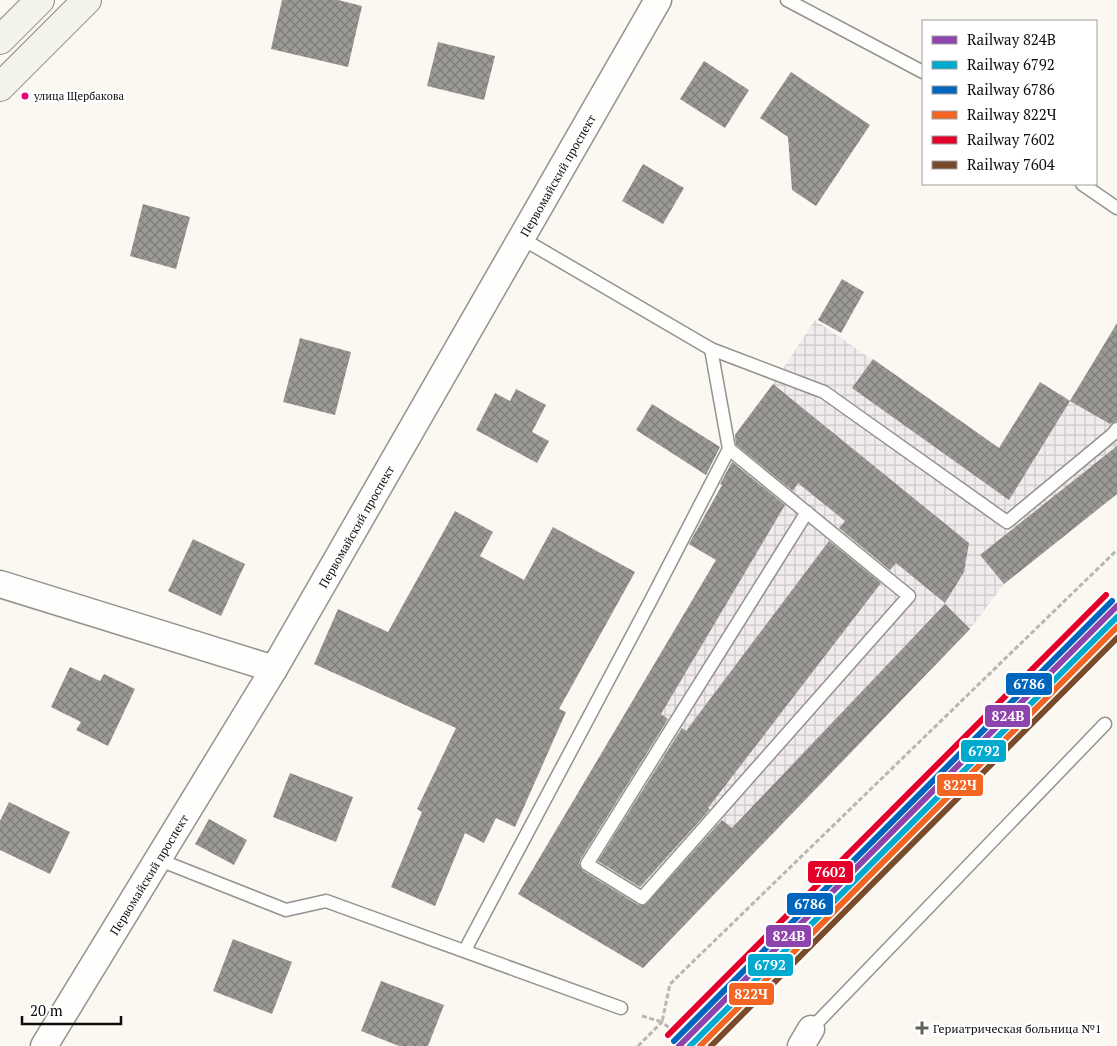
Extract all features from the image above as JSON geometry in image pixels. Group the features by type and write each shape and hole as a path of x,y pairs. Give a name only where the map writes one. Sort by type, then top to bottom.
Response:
{"street":[{"path":"0,40 40,0"},
{"path":"0,87 86,0"},
{"name":"Первомайский проспект","path":"44,1046 274,669 658,0"},
{"path":"0,584 274,669"}],"lane":[{"path":"787,0 922,71"},
{"path":"1083,185 1117,208"},
{"path":"521,238 711,349 824,392 1006,522 1117,430"},
{"path":"465,950 652,600 729,449 711,349"},
{"path":"729,449 909,596 642,898 587,864 806,512"},
{"path":"806,1037 1105,724"},
{"path":"158,859 286,910 326,901 621,1008"}],"path":[{"path":"638,1046 662,1022 670,984 1117,550"},
{"path":"621,1008 662,1022 692,1046"}],"shaded area":[{"path":"815,320 999,448 1040,382 1070,400 1109,337 1117,342 1117,494 1004,584 970,629 643,968 519,894 716,560 688,544 728,475 736,432 773,384"}],"building":[{"path":"282,0 338,0 362,6 348,67 271,49"},
{"path":"438,42 495,56 484,100 427,86"},
{"path":"704,61 749,90 725,128 680,99"},
{"path":"791,72 870,125 816,206 792,190 788,137 760,118"},
{"path":"643,164 684,188 663,224 622,201"},
{"path":"143,204 190,217 176,269 130,256"},
{"path":"842,279 864,292 841,333 818,320"},
{"path":"1117,323 1117,421 1110,424 1070,401"},
{"path":"300,338 351,352 335,415 283,402"},
{"path":"873,359 999,448 1040,382 1070,401 1009,500 852,388"},
{"path":"773,384 969,543 964,572 945,603 896,563 890,570 839,528 845,521 798,483 793,491 736,445 735,435"},
{"path":"516,389 546,405 532,432 549,441 537,463 476,430 495,393 510,401"},
{"path":"652,404 720,447 706,475 636,430"},
{"path":"1117,446 1117,494 1004,584 980,555"},
{"path":"732,462 785,505 661,714 668,719 580,860 579,864 583,871 638,905 645,905 722,820 732,828 945,604 970,629 643,968 518,894 716,560 689,544 722,485 720,484"},
{"path":"455,511 493,532 480,556 524,580 553,527 635,572 559,709 566,712 515,827 496,818 484,843 465,833 435,906 391,887 422,812 417,809 456,728 314,664 338,609 388,632"},
{"path":"193,539 245,564 221,616 168,591"},
{"path":"829,541 881,583 708,808 710,809 640,887 598,861 682,728 686,731"},
{"path":"70,667 100,681 104,674 135,689 108,746 76,730 81,722 51,707"},
{"path":"290,773 353,797 336,842 273,817"},
{"path":"9,802 70,832 50,874 0,850 0,821"},
{"path":"209,819 247,840 234,865 195,844"},
{"path":"233,939 292,962 272,1014 213,991"},
{"path":"381,981 444,1005 428,1046 399,1046 361,1031"}],"rail line":[{"name":"7602","path":"668,1035 1106,595"},
{"name":"6786","path":"674,1041 1112,601"},
{"name":"824В","path":"679,1046 1117,606"},
{"name":"6792","path":"690,1046 1117,617"},
{"name":"822Ч","path":"700,1046 1117,627"},
{"name":"7604","path":"711,1046 1117,638"}],"place":[{"name":"улица Щербакова","path":"25,96"},
{"name":"Гериатрическая больница №1","path":"922,1028"}]}
